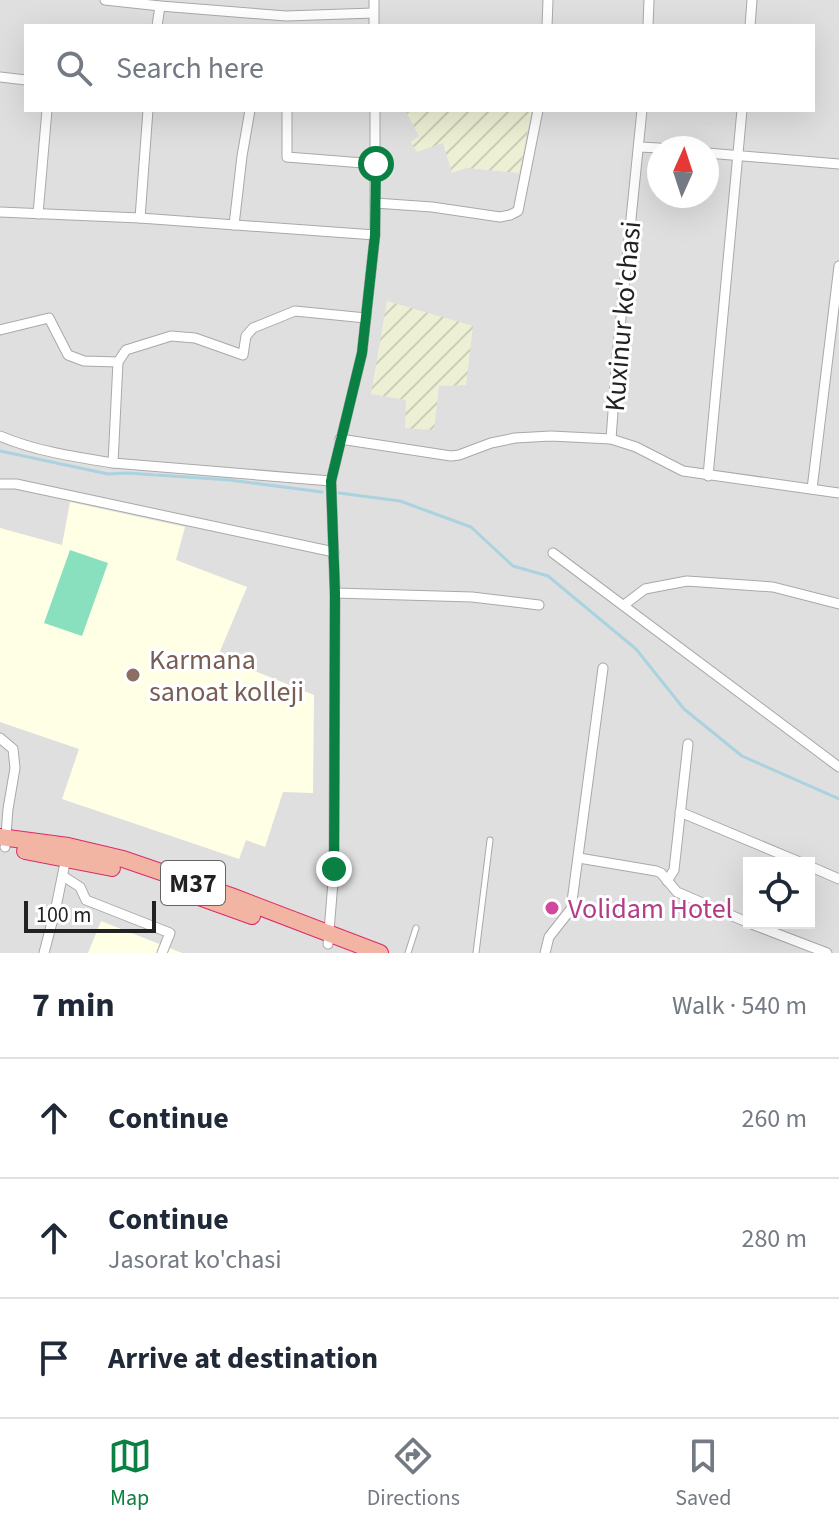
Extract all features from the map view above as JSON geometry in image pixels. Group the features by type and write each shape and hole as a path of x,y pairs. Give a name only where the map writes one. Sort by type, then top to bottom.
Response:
{"highway":[{"name":"M37","path":"3,842 68,846 123,859 231,896 329,939 353,953"},
{"name":"M37","path":"3,842 114,868 380,953"}],"street":[{"path":"105,0 233,12 286,21 373,13"},
{"path":"233,12 235,0"},
{"path":"374,0 374,24"},
{"path":"547,24 548,0"},
{"path":"648,24 649,0"},
{"path":"750,24 752,0"},
{"path":"157,24 160,6"},
{"path":"0,77 24,80"},
{"path":"38,214 47,112"},
{"path":"140,218 148,112"},
{"path":"234,225 250,112"},
{"path":"287,112 287,157 376,164"},
{"path":"329,939 334,869 335,593 331,481 362,353 375,235 375,112"},
{"path":"375,203 500,217 518,211 538,112"},
{"name":"Kuxinur ko'chasi","path":"340,439 451,456 515,438 611,439 642,112"},
{"path":"708,476 742,112"},
{"path":"639,147 647,147"},
{"path":"719,154 839,164"},
{"path":"0,212 140,218 375,235"},
{"path":"812,489 839,266"},
{"path":"113,463 118,362 126,350 171,336 195,338 243,355 246,336 253,328 295,311 366,318"},
{"path":"0,330 49,318 68,355 84,361 118,362"},
{"path":"0,436 20,445 113,463 331,481"},
{"path":"611,439 636,447 683,471 839,493"},
{"path":"0,484 16,484 334,552"},
{"path":"553,553 839,767"},
{"path":"624,605 645,589 687,581 773,587 839,604"},
{"path":"335,593 472,597 539,605"},
{"path":"545,953 549,937 571,909 603,668"},
{"path":"0,738 13,749 15,768 3,842"},
{"path":"667,881 674,870 688,744"},
{"path":"680,812 788,857"},
{"path":"44,953 66,858"},
{"path":"579,858 656,871 677,892 743,920"},
{"path":"815,869 839,879"},
{"path":"63,876 80,887 86,900 170,933 162,953"},
{"path":"765,929 827,953"}],"lane":[{"path":"476,953 490,840"},
{"path":"408,953 416,928"}],"shaded area":[{"path":"0,0 839,0 839,953 0,953"},
{"path":"406,112 532,112 519,173 466,168 452,173 443,143 417,152 411,142 419,136"},
{"path":"387,301 473,326 466,385 439,386 434,430 405,428 406,400 371,394"},
{"name":"Karmana sanoat kolleji","path":"70,502 185,527 176,560 247,587 218,656 314,695 313,793 283,792 265,847 246,840 239,859 62,799 79,749 0,722 0,528 62,545"},
{"path":"101,921 182,953 88,953"}],"green space":[{"path":"70,550 108,563 82,636 44,623"}],"waterway":[{"path":"0,451 108,474 230,480 322,492"},
{"path":"339,493 400,501 471,527 513,566 548,576 636,649 684,709 742,756 839,799"}],"place":[{"name":"Karmana sanoat kolleji","path":"133,675"},
{"name":"Volidam Hotel","path":"552,908"}],"route":[{"path":"334,869 335,593 331,481 362,353 375,235 376,164"}]}
